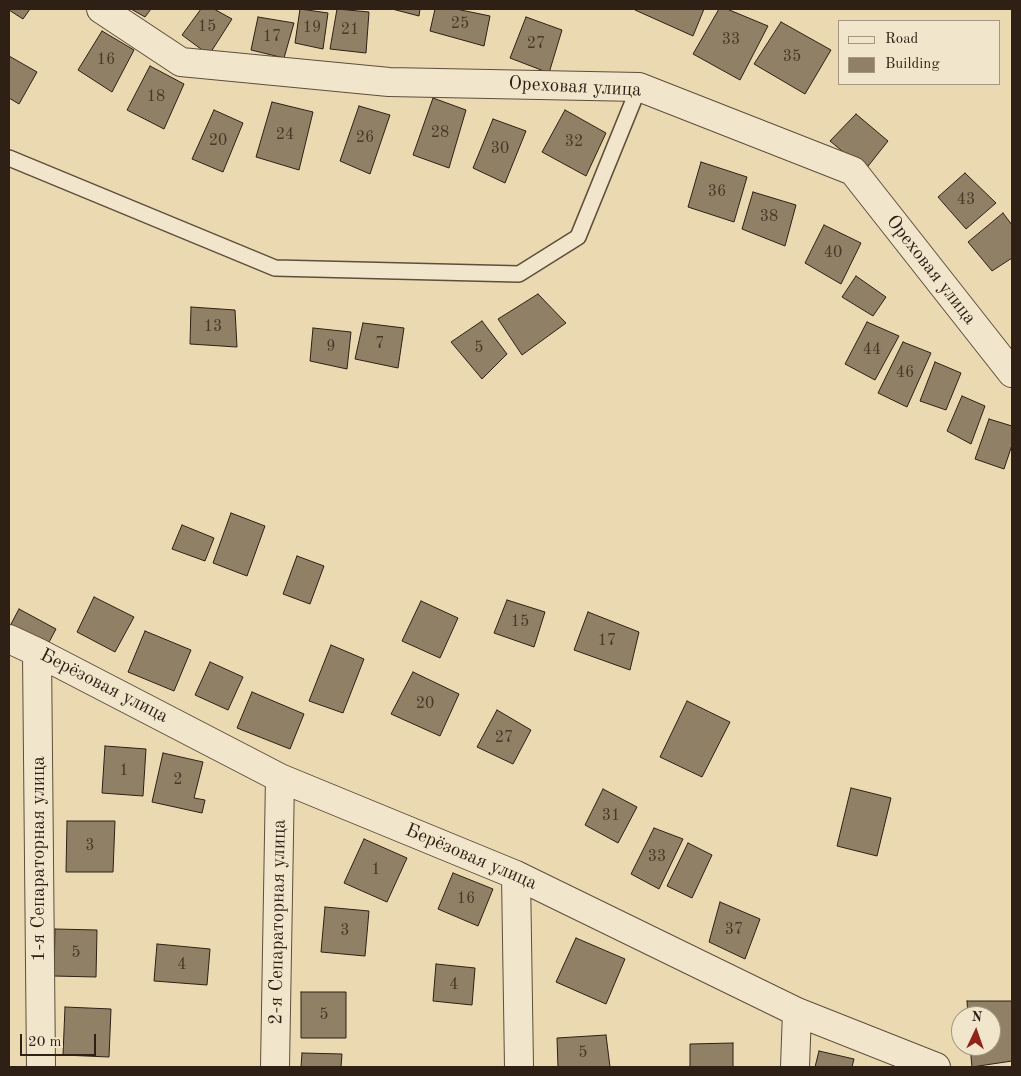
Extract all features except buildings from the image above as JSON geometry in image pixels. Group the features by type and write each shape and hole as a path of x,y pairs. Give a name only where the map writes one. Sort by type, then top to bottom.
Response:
{"street":[{"name":"Ореховая улица","path":"101,9 181,62 389,82 639,86 853,171 1012,373"},
{"name":"Берёзовая улица","path":"9,640 37,652 280,778 516,875 797,1012 936,1067"},
{"name":"1-я Сепараторная улица","path":"37,652 41,1067"},
{"name":"2-я Сепараторная улица","path":"275,1067 280,778"},
{"path":"516,875 519,1067"},
{"path":"796,1067 797,1012"}],"lane":[{"path":"9,158 275,268 519,274 578,237 639,86"}]}
